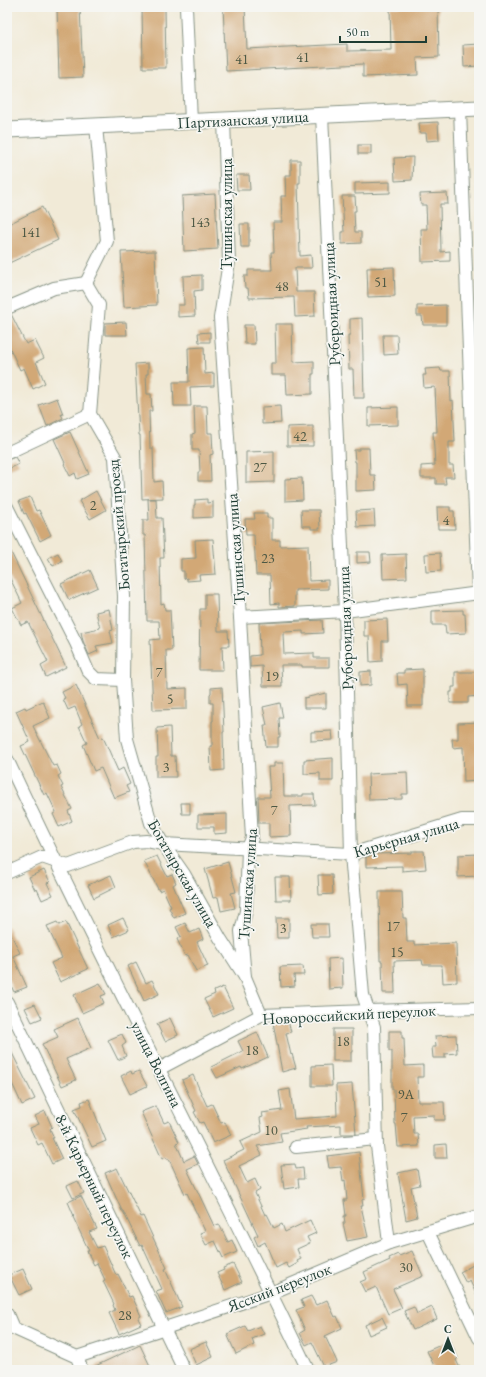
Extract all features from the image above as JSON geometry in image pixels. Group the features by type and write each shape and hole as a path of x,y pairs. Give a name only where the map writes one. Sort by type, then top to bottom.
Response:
{"street":[{"path":"186,7 191,122"},
{"name":"Партизанская улица","path":"7,130 479,108"},
{"path":"240,617 345,611 478,593 460,109"},
{"name":"Рубероидная улица","path":"322,115 345,611 351,854 363,995 374,1027 376,1139 389,1243"},
{"name":"Тушинская улица","path":"224,120 229,262 220,318 240,617 252,838 248,848 246,911 241,931 245,977"},
{"path":"86,283 107,241 96,126"},
{"path":"7,308 54,288 86,283"},
{"path":"7,453 90,414 99,305 86,283"},
{"name":"Богатырский проезд","path":"90,414 115,457 124,596 123,680"},
{"path":"7,507 76,643 88,671 96,679 123,680"},
{"name":"Богатырская улица","path":"123,680 127,739 151,823 163,844 184,874 220,938 245,977 260,1015"},
{"name":"улица Волгина","path":"7,759 71,893 160,1069 308,1370"},
{"name":"Карьерная улица","path":"7,873 42,857 68,866 133,842 146,841 163,844 351,854 462,820 479,820"},
{"name":"8-й Карьерный переулок","path":"7,1002 184,1370"},
{"name":"Новороссийский переулок","path":"160,1069 260,1015 479,1008"},
{"path":"296,1147 376,1139"},
{"name":"Ясский переулок","path":"78,1357 271,1293 389,1243 479,1216"},
{"path":"428,1232 479,1338"},
{"path":"7,1314 13,1328 78,1357 82,1370"}],"building":[{"path":"57,7 80,7 83,77 59,78"},
{"path":"142,7 165,7 166,68 143,68"},
{"path":"223,7 245,7 247,49 347,44 347,51 391,50 390,7 438,7 439,57 417,58 418,75 363,77 363,64 226,71"},
{"path":"479,44 479,66 464,67 463,45"},
{"path":"438,122 439,140 427,141 426,133 420,133 419,123"},
{"path":"358,145 371,145 371,154 358,154"},
{"path":"413,157 412,180 395,181 394,158"},
{"path":"291,160 300,160 300,183 298,183 300,256 311,255 312,268 295,268 296,292 314,292 315,316 295,317 294,297 249,298 248,288 245,288 244,276 248,276 248,270 272,270 271,252 274,252 273,222 282,222 281,196 286,196 285,175 291,175"},
{"path":"236,175 249,175 250,190 237,190"},
{"path":"390,182 390,193 355,194 355,183"},
{"path":"447,193 448,204 440,204 441,252 450,251 450,261 422,262 421,229 427,229 426,205 421,205 420,194"},
{"path":"215,194 218,249 184,251 182,196"},
{"path":"342,196 355,196 355,232 361,232 361,243 342,244 342,232 344,232"},
{"path":"42,207 58,240 7,264 7,225"},
{"path":"240,224 249,224 249,247 241,247"},
{"path":"155,251 157,305 124,307 121,252"},
{"path":"394,267 395,296 368,297 367,268"},
{"path":"202,275 202,290 194,291 195,316 178,317 178,305 184,305 183,276"},
{"path":"446,305 446,325 423,325 422,316 417,316 417,306"},
{"path":"11,314 26,344 35,340 44,358 36,362 45,383 33,389 24,368 20,370 7,342 7,315"},
{"path":"362,318 364,398 354,398 353,369 349,369 348,335 350,335 350,319"},
{"path":"126,322 127,335 105,335 105,323"},
{"path":"275,324 292,324 293,362 314,361 314,374 312,374 312,394 287,395 286,375 271,375 271,363 276,363"},
{"path":"244,325 254,325 255,344 245,344"},
{"path":"210,332 210,342 199,342 198,333"},
{"path":"383,335 397,335 398,354 384,355"},
{"path":"204,347 205,374 214,373 214,386 190,387 191,406 174,406 173,382 189,382 188,348"},
{"path":"148,363 148,374 146,374 147,394 151,394 152,411 149,411 150,448 153,448 154,482 162,481 163,498 142,499 140,435 135,364"},
{"path":"440,368 441,371 450,371 451,401 453,400 455,442 449,442 449,465 453,465 454,477 445,477 446,484 436,484 436,478 421,478 421,466 435,465 433,432 437,432 435,387 424,388 423,375 426,375 425,369"},
{"path":"57,398 63,418 47,426 39,405"},
{"path":"194,406 207,406 208,433 212,433 213,454 210,455 211,481 198,481 198,472 200,472 199,450 192,450 192,434 195,433"},
{"path":"280,406 281,423 262,424 262,407"},
{"path":"398,407 398,425 368,426 368,408"},
{"path":"313,426 313,446 287,446 287,427"},
{"path":"70,432 89,474 77,479 75,473 70,476 54,439"},
{"path":"359,448 369,448 370,475 375,475 376,490 356,491 356,462 354,450 359,450"},
{"path":"274,451 274,482 246,483 246,452"},
{"path":"15,457 19,464 7,470 7,460"},
{"path":"302,478 303,500 285,501 285,479"},
{"path":"96,491 106,510 90,519 79,501"},
{"path":"30,497 36,511 39,510 51,535 40,541 26,513 24,514 19,501"},
{"path":"148,499 156,499 157,518 162,518 164,558 160,558 161,604 164,603 165,610 170,610 172,650 166,650 167,689 187,688 187,709 153,710 150,640 160,639 159,621 147,621 145,535 143,535 143,520 149,520"},
{"path":"207,499 207,503 213,502 213,517 194,518 195,500"},
{"path":"437,507 450,507 450,511 454,511 455,529 438,529"},
{"path":"301,510 319,510 320,529 311,529 311,526 302,526"},
{"path":"374,510 375,526 357,527 356,511"},
{"path":"254,513 267,513 267,518 272,518 272,540 280,540 280,546 308,545 309,581 328,580 328,589 295,590 295,606 279,607 279,603 271,604 270,575 256,575 254,535 246,535 245,519 255,519"},
{"path":"213,539 216,574 199,575 200,580 187,581 187,578 184,579 184,571 181,571 181,559 196,558 195,540"},
{"path":"7,544 66,667 46,677 41,666 48,662 28,622 21,625 12,608 22,603 7,572"},
{"path":"357,552 370,552 371,562 357,563"},
{"path":"58,553 62,561 53,566 48,558"},
{"path":"440,553 441,571 426,572 425,554"},
{"path":"406,554 407,578 383,579 382,555"},
{"path":"90,570 98,587 69,600 61,584"},
{"path":"205,594 217,594 218,631 228,631 229,646 222,646 223,670 199,670 200,609 205,609"},
{"path":"109,609 113,630 110,631 113,643 96,646 98,651 89,655 81,632 100,628 96,612"},
{"path":"463,610 463,614 465,614 466,633 446,634 445,625 432,625 432,611"},
{"path":"387,619 388,641 382,641 382,661 370,662 369,636 364,636 364,620"},
{"path":"322,620 323,633 303,634 303,631 284,632 284,654 314,653 314,658 329,658 329,667 281,665 282,686 263,686 262,666 250,667 250,656 260,655 259,623"},
{"path":"423,669 423,706 408,706 407,684 398,685 397,673 404,673 404,670"},
{"path":"371,671 371,685 360,686 360,672"},
{"path":"455,672 478,672 479,696 468,697 468,703 450,703 450,692 452,692 452,687 455,687"},
{"path":"76,685 100,738 103,737 118,771 123,768 130,784 126,786 129,792 114,798 101,768 94,771 83,745 87,743 79,726 82,724 75,707 68,710 63,699 65,698 62,692"},
{"path":"222,687 224,770 211,771 210,746 212,746 213,703 210,703 210,694 211,688"},
{"path":"326,693 326,708 304,708 304,698"},
{"path":"43,701 50,718 33,726 53,766 57,765 61,774 58,776 63,786 61,787 72,809 68,811 72,821 59,827 53,814 56,812 47,793 44,795 21,746 30,742 16,711 25,707 26,709"},
{"path":"280,703 283,718 279,718 280,737 278,737 278,747 266,747 264,725 267,725 263,707"},
{"path":"479,722 479,781 464,782 463,747 453,748 452,739 458,739 458,723"},
{"path":"170,727 171,756 175,756 176,777 156,777 156,757 158,757 157,728"},
{"path":"332,731 333,740 311,741 311,732"},
{"path":"333,758 333,781 320,781 320,773 304,774 304,760"},
{"path":"274,763 283,763 284,796 303,796 303,794 314,794 315,805 290,806 291,836 269,837 269,823 259,823 258,797 270,797 268,767 274,767"},
{"path":"407,772 408,794 402,794 402,799 369,800 368,774"},
{"path":"181,803 190,803 190,814 182,814"},
{"path":"227,814 227,833 214,834 214,827 198,827 198,815"},
{"path":"412,851 424,851 426,869 402,871 402,866 366,867 366,857 375,854 412,853"},
{"path":"479,854 479,876 458,877 458,855"},
{"path":"157,856 167,876 172,874 176,883 173,885 185,913 174,918 163,889 159,891 144,861"},
{"path":"228,862 236,892 231,893 235,908 221,911 218,897 213,898 205,869"},
{"path":"44,870 50,882 47,883 53,895 42,900 29,877"},
{"path":"111,875 116,887 94,898 88,885"},
{"path":"318,875 332,875 333,894 319,895"},
{"path":"275,877 290,877 291,900 276,900"},
{"path":"379,892 402,892 403,918 406,918 407,942 414,942 414,945 456,943 457,982 443,983 442,965 423,965 422,960 394,961 395,993 383,993 382,961 380,961"},
{"path":"123,918 129,930 113,937 108,925"},
{"path":"276,918 289,918 289,938 277,938"},
{"path":"57,922 59,925 66,922 88,969 60,982 51,963 62,958 47,926"},
{"path":"185,923 190,933 199,929 203,939 197,942 208,966 196,971 188,955 185,956 177,939 181,937 176,927"},
{"path":"311,924 328,924 329,937 312,937"},
{"path":"7,926 20,953 13,956 27,987 14,992 7,977"},
{"path":"342,958 343,988 329,989 328,959"},
{"path":"136,962 146,983 152,980 159,994 144,1001 128,966"},
{"path":"303,966 304,975 294,975 295,986 281,987 280,967"},
{"path":"100,983 106,994 101,996 104,1003 82,1013 74,995"},
{"path":"223,987 233,1008 213,1017 204,999 215,994 214,991"},
{"path":"35,1004 42,1018 32,1022 25,1008"},
{"path":"78,1018 91,1048 66,1059 76,1080 62,1086 42,1044 58,1037 54,1029"},
{"path":"170,1018 178,1035 165,1041 157,1024"},
{"path":"288,1021 291,1032 286,1033 291,1055 292,1054 296,1068 282,1072 273,1022"},
{"path":"333,1029 352,1029 351,1061 333,1061"},
{"path":"389,1031 402,1031 402,1038 404,1038 405,1066 423,1065 423,1077 417,1077 418,1102 444,1102 445,1120 434,1120 434,1115 413,1116 414,1134 418,1134 419,1146 398,1147 395,1124 394,1089 392,1089 392,1051 389,1051"},
{"path":"257,1032 268,1057 217,1078 211,1067 243,1051 238,1041"},
{"path":"122,1034 126,1043 122,1046 126,1056 118,1060 108,1040"},
{"path":"456,1035 457,1053 445,1054 445,1058 433,1058 432,1047 436,1047 435,1036"},
{"path":"7,1043 35,1099 22,1105 11,1081 9,1082 7,1077"},
{"path":"331,1065 332,1086 312,1086 312,1066"},
{"path":"131,1071 132,1074 139,1071 147,1086 130,1094 121,1076"},
{"path":"193,1075 207,1106 212,1104 221,1123 225,1122 231,1135 213,1143 203,1122 200,1123 194,1112 196,1111 182,1080"},
{"path":"352,1084 356,1134 341,1134 341,1125 306,1127 307,1129 280,1133 282,1142 257,1146 262,1155 239,1166 247,1183 255,1179 260,1190 255,1193 265,1215 267,1214 274,1228 282,1224 285,1232 310,1220 316,1233 307,1237 310,1243 297,1249 301,1259 297,1261 298,1263 289,1268 286,1263 276,1268 265,1242 258,1246 254,1237 258,1235 223,1160 244,1150 240,1142 262,1132 260,1118 263,1117 262,1113 282,1110 279,1091 290,1089 294,1119 337,1116 336,1085"},
{"path":"89,1099 106,1141 92,1147 74,1109 82,1106 81,1102"},
{"path":"156,1106 164,1123 169,1121 179,1142 176,1143 184,1161 194,1156 198,1164 187,1169 214,1226 219,1224 228,1242 232,1240 237,1252 223,1258 215,1241 206,1245 200,1233 205,1231 187,1193 185,1194 169,1159 166,1157 162,1159 141,1112"},
{"path":"45,1111 52,1127 50,1129 54,1138 52,1138 62,1159 52,1164 42,1143 38,1145 30,1128 39,1124 35,1116"},
{"path":"446,1144 447,1158 435,1158 435,1145"},
{"path":"359,1152 364,1199 362,1200 363,1206 361,1206 368,1237 347,1241 343,1223 345,1223 344,1216 346,1216 344,1200 347,1200 345,1180 343,1181 341,1167 329,1168 327,1156"},
{"path":"295,1164 296,1169 303,1168 304,1179 298,1179 299,1187 284,1189 281,1165"},
{"path":"117,1168 141,1217 143,1216 167,1268 165,1269 182,1307 166,1313 156,1291 162,1289 142,1245 140,1246 122,1211 105,1173"},
{"path":"417,1169 420,1185 411,1187 417,1217 406,1220 398,1173"},
{"path":"78,1181 84,1193 73,1198 67,1186"},
{"path":"81,1196 97,1229 89,1232 97,1248 103,1246 116,1275 118,1274 129,1297 132,1296 141,1316 138,1318 141,1324 119,1334 109,1313 115,1310 114,1304 103,1281 105,1280 97,1263 94,1265 87,1251 89,1251 73,1217 74,1216 68,1202"},
{"path":"412,1251 423,1276 393,1289 402,1308 388,1314 376,1287 365,1292 360,1282 367,1279 364,1272 390,1260 389,1258 398,1254 399,1256"},
{"path":"233,1264 242,1282 225,1290 217,1273 224,1270 223,1268"},
{"path":"475,1264 479,1272 479,1300 470,1281 466,1283 460,1272"},
{"path":"23,1269 32,1289 19,1295 9,1275"},
{"path":"311,1296 316,1305 327,1300 335,1317 337,1316 342,1328 325,1336 337,1362 324,1367 312,1342 306,1345 300,1333 305,1330 296,1310 304,1307 301,1300"},
{"path":"414,1307 417,1314 432,1307 437,1319 413,1330 404,1311"},
{"path":"382,1317 387,1327 369,1335 365,1325"},
{"path":"245,1326 248,1331 260,1326 264,1334 252,1339 254,1345 236,1354 227,1334"},
{"path":"450,1341 458,1358 456,1360 461,1370 436,1370 427,1351"},
{"path":"206,1342 213,1357 196,1365 189,1349"},
{"path":"140,1345 152,1370 89,1370 89,1369"}]}
